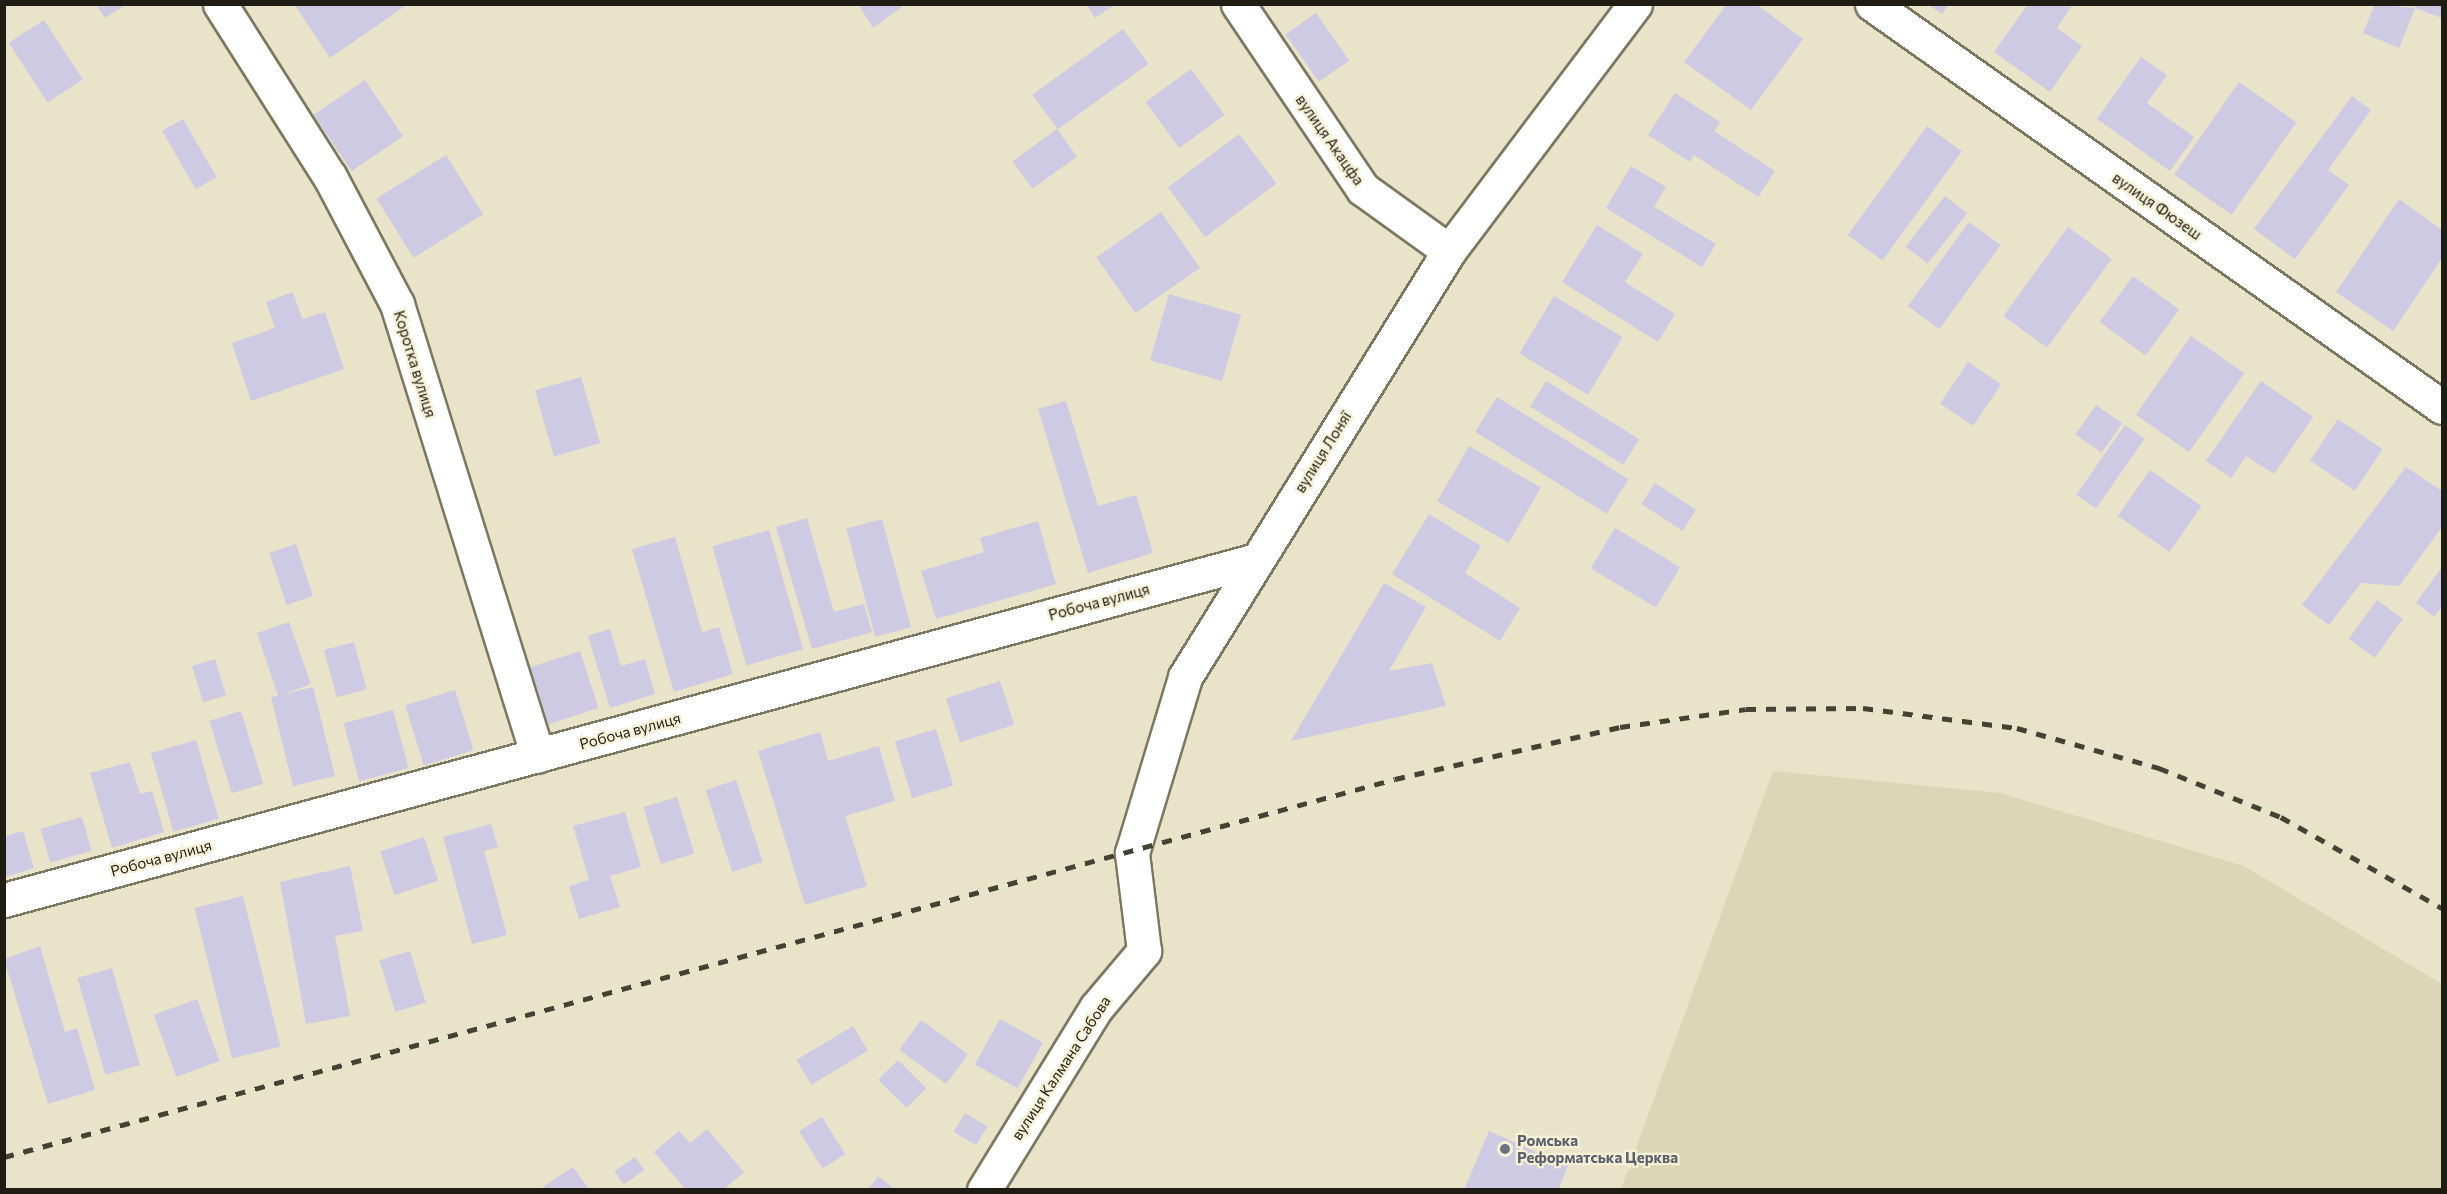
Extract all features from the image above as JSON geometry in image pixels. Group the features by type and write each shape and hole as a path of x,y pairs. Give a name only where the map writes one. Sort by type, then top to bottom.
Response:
{"street":[{"name":"Коротка вулиця","path":"220,4 330,177 397,304 538,756"},
{"name":"вулиця Акацфа","path":"1238,4 1363,189 1449,251"},
{"name":"вулиця Лоняї","path":"1144,951 1132,853 1185,677 1449,251 1635,4"},
{"name":"вулиця Фюзеш","path":"1872,4 2442,407"},
{"name":"Робоча вулиця","path":"4,900 1256,560"},
{"name":"вулиця Калмана Сабова","path":"984,1190 1096,1008 1144,951"}],"shaded area":[{"path":"1773,771 2000,793 2244,866 2442,984 2442,1189 1621,1189"}],"building":[{"path":"96,4 127,4 105,18"},
{"path":"294,4 408,4 330,58"},
{"path":"858,4 906,4 873,28"},
{"path":"1086,4 1116,4 1095,18"},
{"path":"1727,4 1756,4 1803,39 1751,110 1684,62"},
{"path":"1927,4 1949,4 1942,14"},
{"path":"2028,4 2073,4 2057,28 2082,46 2050,92 1994,52"},
{"path":"2375,4 2415,8 2399,48 2363,33"},
{"path":"2417,4 2442,4 2442,18 2415,8"},
{"path":"1316,13 1349,61 1319,82 1286,34"},
{"path":"44,20 83,80 47,102 9,43"},
{"path":"1123,29 1148,64 1058,130 1032,95"},
{"path":"2141,57 2167,75 2147,103 2194,137 2170,171 2097,119"},
{"path":"1191,69 1225,115 1179,148 1146,102"},
{"path":"365,80 403,136 352,171 314,115"},
{"path":"2239,82 2296,122 2232,215 2174,175"},
{"path":"1675,93 1720,122 1714,131 1775,171 1758,197 1694,155 1690,162 1648,135"},
{"path":"2352,96 2371,110 2328,170 2349,185 2295,259 2254,229"},
{"path":"183,119 216,177 196,189 162,131"},
{"path":"1927,126 1962,151 1882,260 1848,235"},
{"path":"1057,129 1077,157 1032,189 1013,161"},
{"path":"1239,134 1276,184 1205,237 1168,188"},
{"path":"446,155 483,214 414,258 376,198"},
{"path":"1631,166 1666,187 1654,207 1716,244 1702,267 1606,208"},
{"path":"1945,196 1967,213 1928,264 1906,246"},
{"path":"2399,199 2442,230 2442,258 2393,331 2336,292"},
{"path":"1161,212 1200,268 1135,313 1096,257"},
{"path":"1969,222 2001,245 1939,329 1908,306"},
{"path":"1597,225 1643,254 1625,282 1675,314 1658,342 1562,282"},
{"path":"2068,227 2112,259 2047,348 2003,316"},
{"path":"2133,276 2179,310 2146,356 2099,322"},
{"path":"293,292 302,319 325,312 344,369 251,401 232,343 275,328 266,302"},
{"path":"1169,294 1241,315 1222,381 1150,360"},
{"path":"1554,296 1623,337 1588,395 1519,353"},
{"path":"2191,336 2244,373 2189,452 2136,415"},
{"path":"1968,362 2001,384 1973,426 1940,403"},
{"path":"581,377 600,443 554,457 535,390"},
{"path":"1546,381 1639,439 1623,465 1530,406"},
{"path":"2261,381 2313,417 2274,474 2246,456 2231,478 2206,461"},
{"path":"1497,397 1628,479 1607,514 1475,432"},
{"path":"1066,401 1098,506 1136,495 1153,553 1088,573 1038,409"},
{"path":"2096,405 2122,423 2102,453 2075,434"},
{"path":"2338,419 2383,449 2355,491 2310,460"},
{"path":"2125,425 2145,439 2096,508 2076,495"},
{"path":"1469,446 1541,488 1509,543 1437,501"},
{"path":"2406,467 2442,491 2442,527 2399,586 2361,583 2329,625 2302,605"},
{"path":"2150,470 2202,506 2169,552 2118,516"},
{"path":"1655,483 1696,510 1682,531 1641,504"},
{"path":"1429,514 1481,546 1465,573 1520,608 1500,641 1392,574"},
{"path":"807,518 834,612 864,604 872,632 812,649 776,527"},
{"path":"882,519 911,627 875,637 846,529"},
{"path":"1038,521 1056,584 936,619 921,571 984,552 980,538"},
{"path":"1615,528 1680,567 1656,607 1591,568"},
{"path":"769,530 803,649 746,665 712,546"},
{"path":"675,537 702,632 719,627 733,674 674,692 632,549"},
{"path":"296,544 313,596 286,605 269,553"},
{"path":"2442,567 2442,606 2434,617 2416,603"},
{"path":"1384,583 1426,607 1389,671 1432,663 1446,706 1291,741"},
{"path":"2377,600 2403,619 2375,658 2349,639"},
{"path":"289,622 311,684 281,695 313,687 335,776 293,786 271,697 278,696 257,633"},
{"path":"610,629 621,666 645,659 655,694 610,708 588,636"},
{"path":"354,642 367,689 337,697 324,650"},
{"path":"580,651 599,708 548,724 530,667"},
{"path":"215,659 226,695 203,702 192,666"},
{"path":"1000,681 1014,725 960,742 946,699"},
{"path":"455,690 473,750 424,765 405,705"},
{"path":"393,710 409,768 359,781 344,723"},
{"path":"241,711 263,784 232,793 209,721"},
{"path":"936,729 953,785 912,798 895,742"},
{"path":"820,732 828,761 879,746 895,801 845,816 867,886 805,905 758,751"},
{"path":"196,740 219,819 173,832 151,753"},
{"path":"130,762 140,794 152,791 164,832 112,848 90,773"},
{"path":"736,780 763,862 732,872 706,790"},
{"path":"677,797 694,853 661,864 644,807"},
{"path":"625,812 641,867 610,876 620,907 579,919 569,886 589,880 573,826"},
{"path":"82,817 92,851 50,862 41,829"},
{"path":"491,824 498,847 484,851 507,935 472,944 443,837"},
{"path":"23,831 34,868 5,877 5,836"},
{"path":"424,837 438,881 394,895 380,851"},
{"path":"350,866 363,931 335,936 350,1016 306,1024 280,882"},
{"path":"243,896 280,1046 232,1058 194,908"},
{"path":"40,946 65,1032 77,1028 95,1090 48,1104 4,959"},
{"path":"410,951 426,1003 395,1012 379,960"},
{"path":"112,968 140,1065 105,1075 77,978"},
{"path":"197,999 220,1061 176,1077 154,1015"},
{"path":"1000,1019 1043,1043 1018,1088 975,1064"},
{"path":"921,1020 968,1054 946,1084 899,1050"},
{"path":"853,1026 868,1051 811,1085 796,1060"},
{"path":"898,1060 926,1088 906,1108 878,1080"},
{"path":"965,1113 987,1126 976,1145 954,1132"},
{"path":"822,1117 845,1154 822,1169 799,1131"},
{"path":"707,1129 744,1172 723,1190 686,1190 654,1152 679,1131 690,1143"},
{"name":"Ромська Реформатська Церква","path":"1489,1131 1568,1166 1558,1190 1464,1190"},
{"path":"635,1157 644,1170 624,1184 615,1171"},
{"path":"573,1167 588,1188 544,1190 543,1187"},
{"path":"878,1176 896,1190 868,1190"}],"railway":[{"path":"4,1157 1395,779 1620,727 1746,709 1863,708 2017,728 2159,768 2281,817 2442,908"}],"place":[{"name":"Ромська Реформатська Церква","path":"1505,1149"}]}
